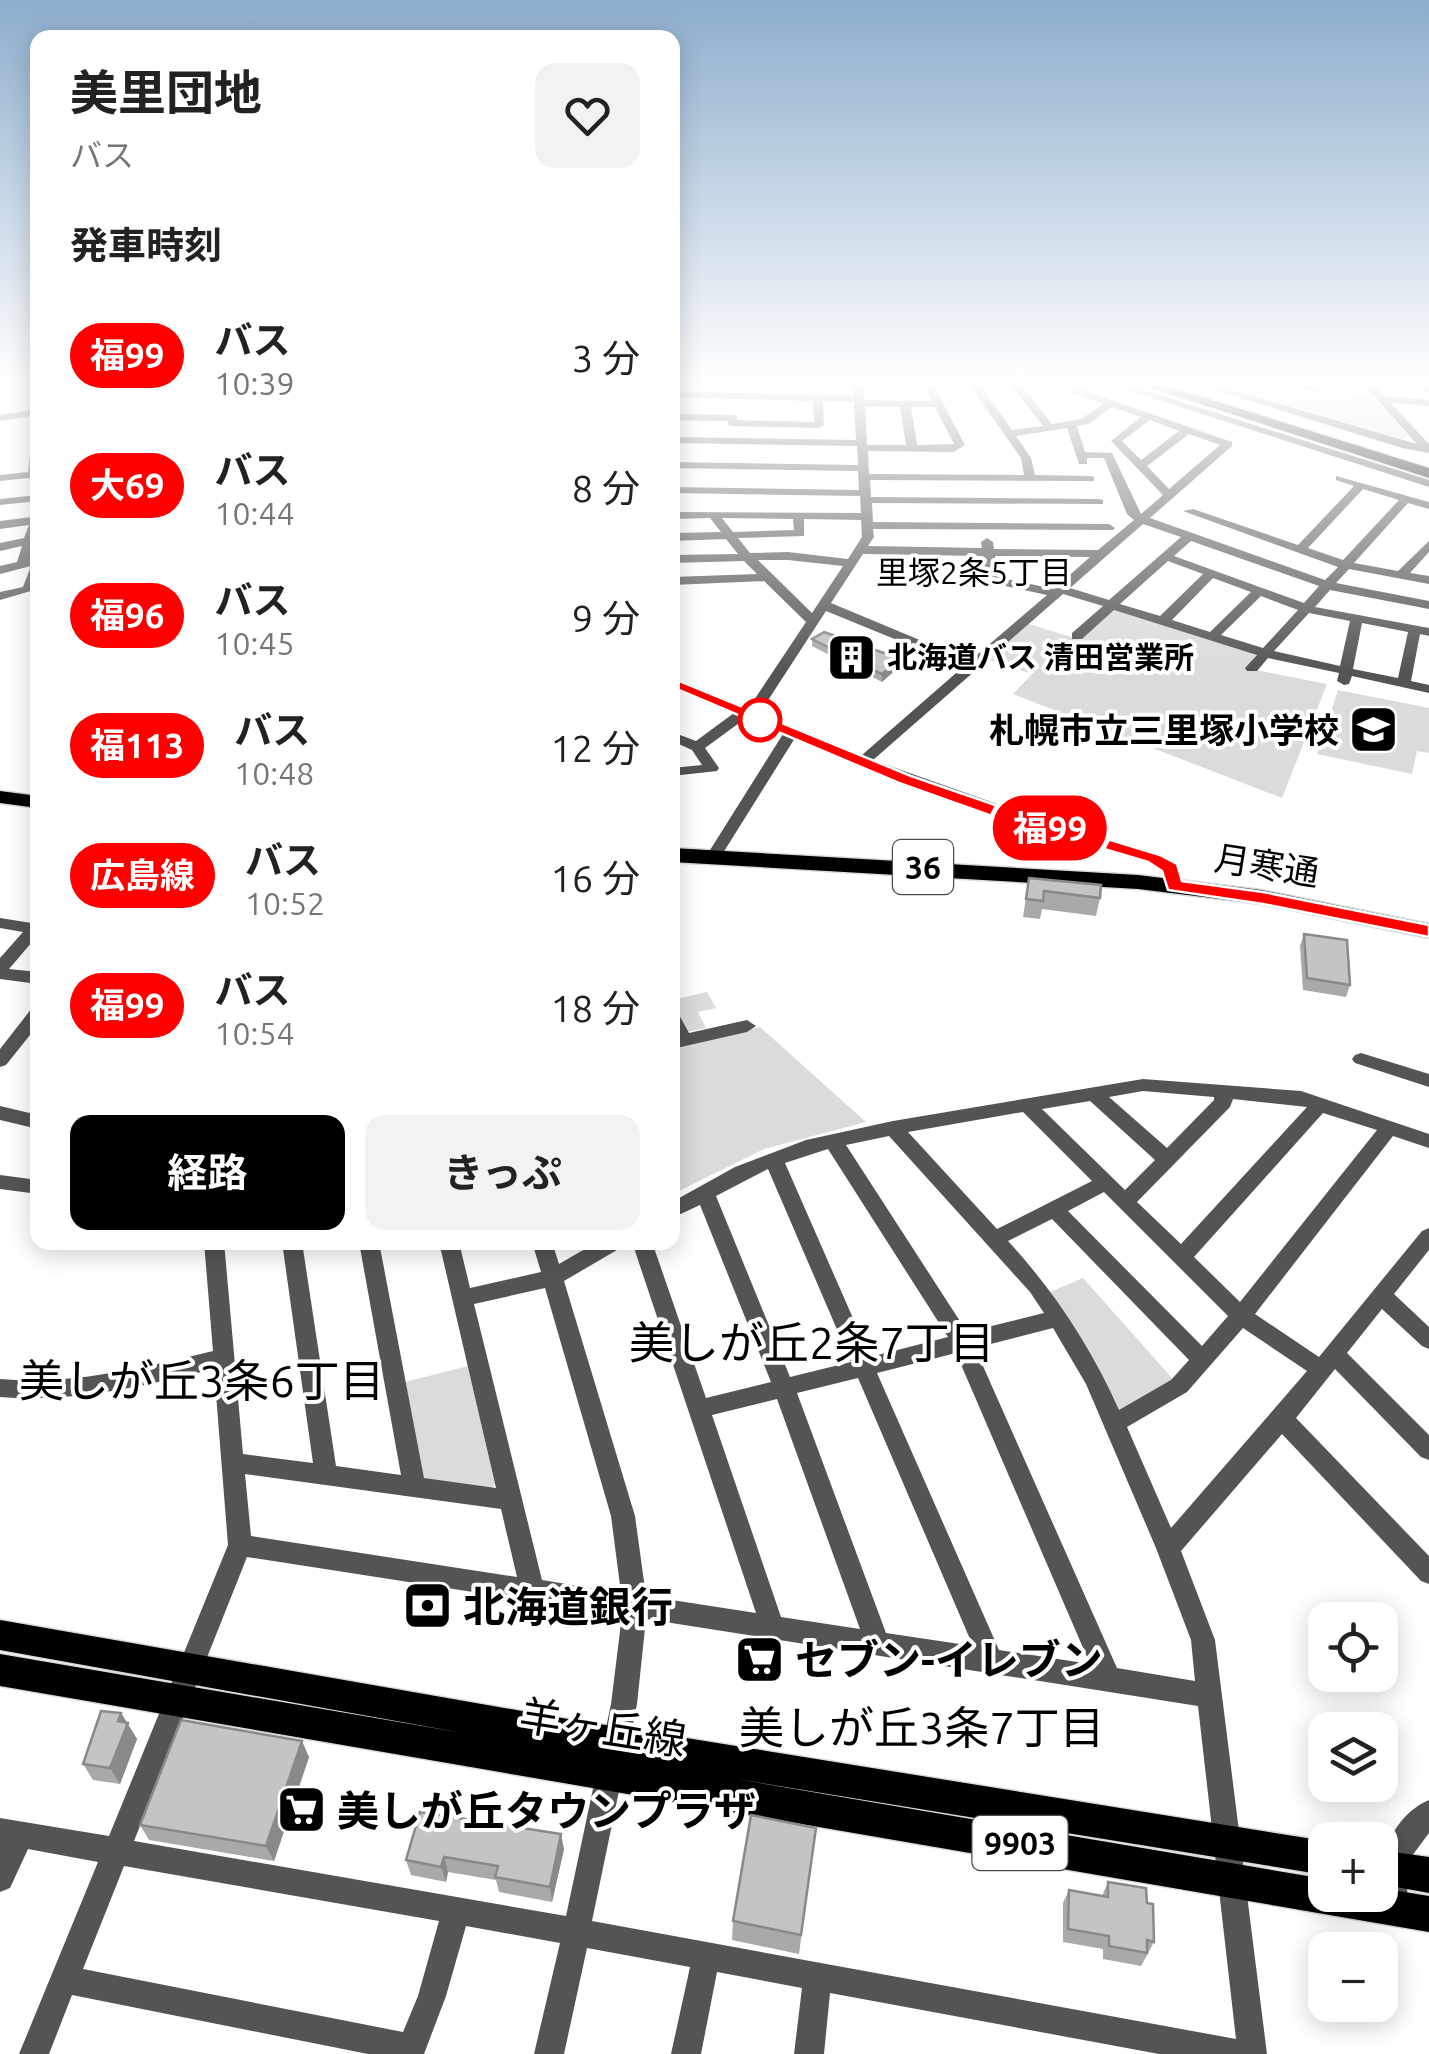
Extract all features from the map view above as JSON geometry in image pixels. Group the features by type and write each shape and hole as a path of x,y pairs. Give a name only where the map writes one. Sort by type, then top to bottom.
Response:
{"highway":[{"path":"0,797 30,801"},
{"name":"月寒通","path":"680,856 1020,872 1174,886 1263,898 1429,931"}],"main road":[{"name":"羊ヶ丘線","path":"0,1635 192,1667 614,1758 1308,1893"},
{"name":"羊ヶ丘線","path":"0,1670 179,1701 1308,1855"},
{"path":"1398,1870 1429,1876"},
{"name":"羊ヶ丘線","path":"1398,1909 1429,1914"}],"street":[{"path":"728,491 729,480"},
{"path":"697,747 748,714 862,550 867,521 865,480"},
{"path":"975,480 991,578 1112,605 1344,679 1429,689"},
{"path":"1090,480 1115,532"},
{"path":"1118,480 1132,514 1142,518 1330,586 1429,604"},
{"path":"1155,480 1170,494"},
{"path":"862,762 1100,554 1115,532 1142,518 1186,480"},
{"path":"1345,480 1429,506"},
{"path":"1300,550 1360,485"},
{"path":"680,490 1099,502"},
{"path":"0,502 30,499"},
{"path":"1252,668 1406,499"},
{"path":"1170,529 1193,507 1346,565 1429,580"},
{"path":"713,514 746,556 812,620"},
{"path":"680,516 798,516 1115,532"},
{"path":"680,537 800,533 798,516"},
{"path":"0,525 30,519"},
{"path":"22,564 30,535"},
{"path":"1077,636 1189,536"},
{"path":"0,546 28,540"},
{"path":"1401,575 1429,546"},
{"path":"862,550 1100,554"},
{"path":"680,558 788,556 852,563"},
{"path":"1167,557 1308,610 1422,630 1404,684"},
{"path":"0,570 30,564"},
{"path":"1163,621 1211,573"},
{"path":"680,581 766,577"},
{"path":"0,596 28,590 30,585"},
{"path":"1214,636 1259,591"},
{"path":"824,605 971,666"},
{"path":"1344,679 1357,618"},
{"path":"680,685 862,762 995,811 1154,858 1171,868 1174,886"},
{"path":"713,858 791,732"},
{"path":"680,740 697,747 712,768 680,771"},
{"path":"0,923 30,928"},
{"path":"30,936 0,970 30,976"},
{"path":"0,1061 30,1022"},
{"path":"680,1041 747,1026"},
{"path":"1361,1059 1429,1081"},
{"path":"680,1207 774,1160 833,1141 1143,1086 1318,1103 1429,1140"},
{"path":"1126,1202 1224,1102 1222,1092"},
{"path":"1093,1094 1168,1160"},
{"path":"1181,1257 1314,1113 1318,1103"},
{"path":"1026,1104 1241,1316 1328,1362 1429,1450"},
{"path":"0,1113 30,1116"},
{"path":"1114,1424 1180,1386 1241,1316 1390,1127"},
{"path":"893,1128 1037,1286 1058,1318 1095,1380 1168,1548 1203,1640 1252,2054"},
{"path":"833,1141 962,1342 1110,1680"},
{"path":"774,1160 992,1662"},
{"path":"0,1182 30,1186"},
{"path":"993,1240 1105,1183"},
{"path":"705,1193 784,1388 878,1644"},
{"path":"1054,1209 1202,1360"},
{"path":"1168,1548 1425,1249"},
{"path":"34,2054 240,1544 215,1250"},
{"path":"293,1250 326,1474"},
{"path":"370,1250 414,1486"},
{"path":"451,1250 532,1589"},
{"path":"544,1250 623,1516 635,1606 614,1758 548,2054"},
{"path":"464,1298 552,1278 601,1250"},
{"path":"645,1250 773,1628"},
{"path":"1382,1295 1429,1340"},
{"path":"700,1410 1058,1318"},
{"path":"0,1388 36,1393 78,1391 222,1358"},
{"path":"1282,1419 1429,1573"},
{"path":"232,1462 510,1500"},
{"path":"240,1544 1209,1695"},
{"path":"1398,1849 1429,1813"},
{"path":"0,1878 10,1833 456,1910 1238,2054"},
{"path":"66,1980 411,2051 432,1996 456,1910"},
{"path":"686,2054 706,1956"},
{"path":"809,2054 817,1977"}],"shaded area":[{"path":"1114,609 1252,652 1257,655 1246,668 1327,684 1282,798 1013,694 1032,674 986,659 1026,623 1081,640"},
{"name":"札幌市立三里塚小学校","path":"1338,690 1429,708 1429,753 1417,751 1412,774 1317,754"},
{"path":"707,992 716,1008 698,1012 706,1028 686,1032 680,1022 680,998"},
{"path":"760,1027 866,1122 764,1149 680,1191 680,1044"},
{"path":"1083,1278 1179,1386 1113,1424 1043,1295"},
{"path":"468,1366 495,1485 490,1489 427,1481 423,1476 405,1382"}],"building":[{"path":"824,632 901,659 882,674 812,639"},
{"path":"1029,878 1101,885 1100,898 1044,891 1043,901 1026,899"},
{"path":"1304,934 1347,940 1350,985 1307,978"},
{"path":"101,1711 121,1713 118,1721 128,1723 110,1768 83,1764"},
{"path":"181,1720 302,1741 266,1846 140,1825"},
{"path":"420,1812 561,1834 550,1887 495,1877 498,1866 444,1857 441,1867 406,1860"},
{"path":"751,1815 816,1828 801,1935 733,1921"},
{"path":"1108,1882 1146,1888 1147,1903 1153,1904 1154,1942 1147,1940 1147,1953 1109,1946 1109,1936 1068,1929 1069,1890 1108,1897"}],"bus line":[{"name":"福99","path":"680,685 905,779 995,811 1154,858 1171,868 1174,886 1263,898 1429,931"}],"place":[{"name":"北海道バス 清田営業所","path":"852,657"},
{"name":"札幌市立三里塚小学校","path":"1374,730"},
{"name":"北海道銀行","path":"428,1606"},
{"name":"セブン-イレブン","path":"760,1659"},
{"name":"美しが丘タウンプラザ","path":"302,1810"}],"district":[{"name":"里塚2条5丁目","path":"974,572"},
{"name":"美しが丘2条7丁目","path":"812,1342"},
{"name":"美しが丘3条6丁目","path":"202,1380"},
{"name":"美しが丘3条7丁目","path":"922,1727"}]}
